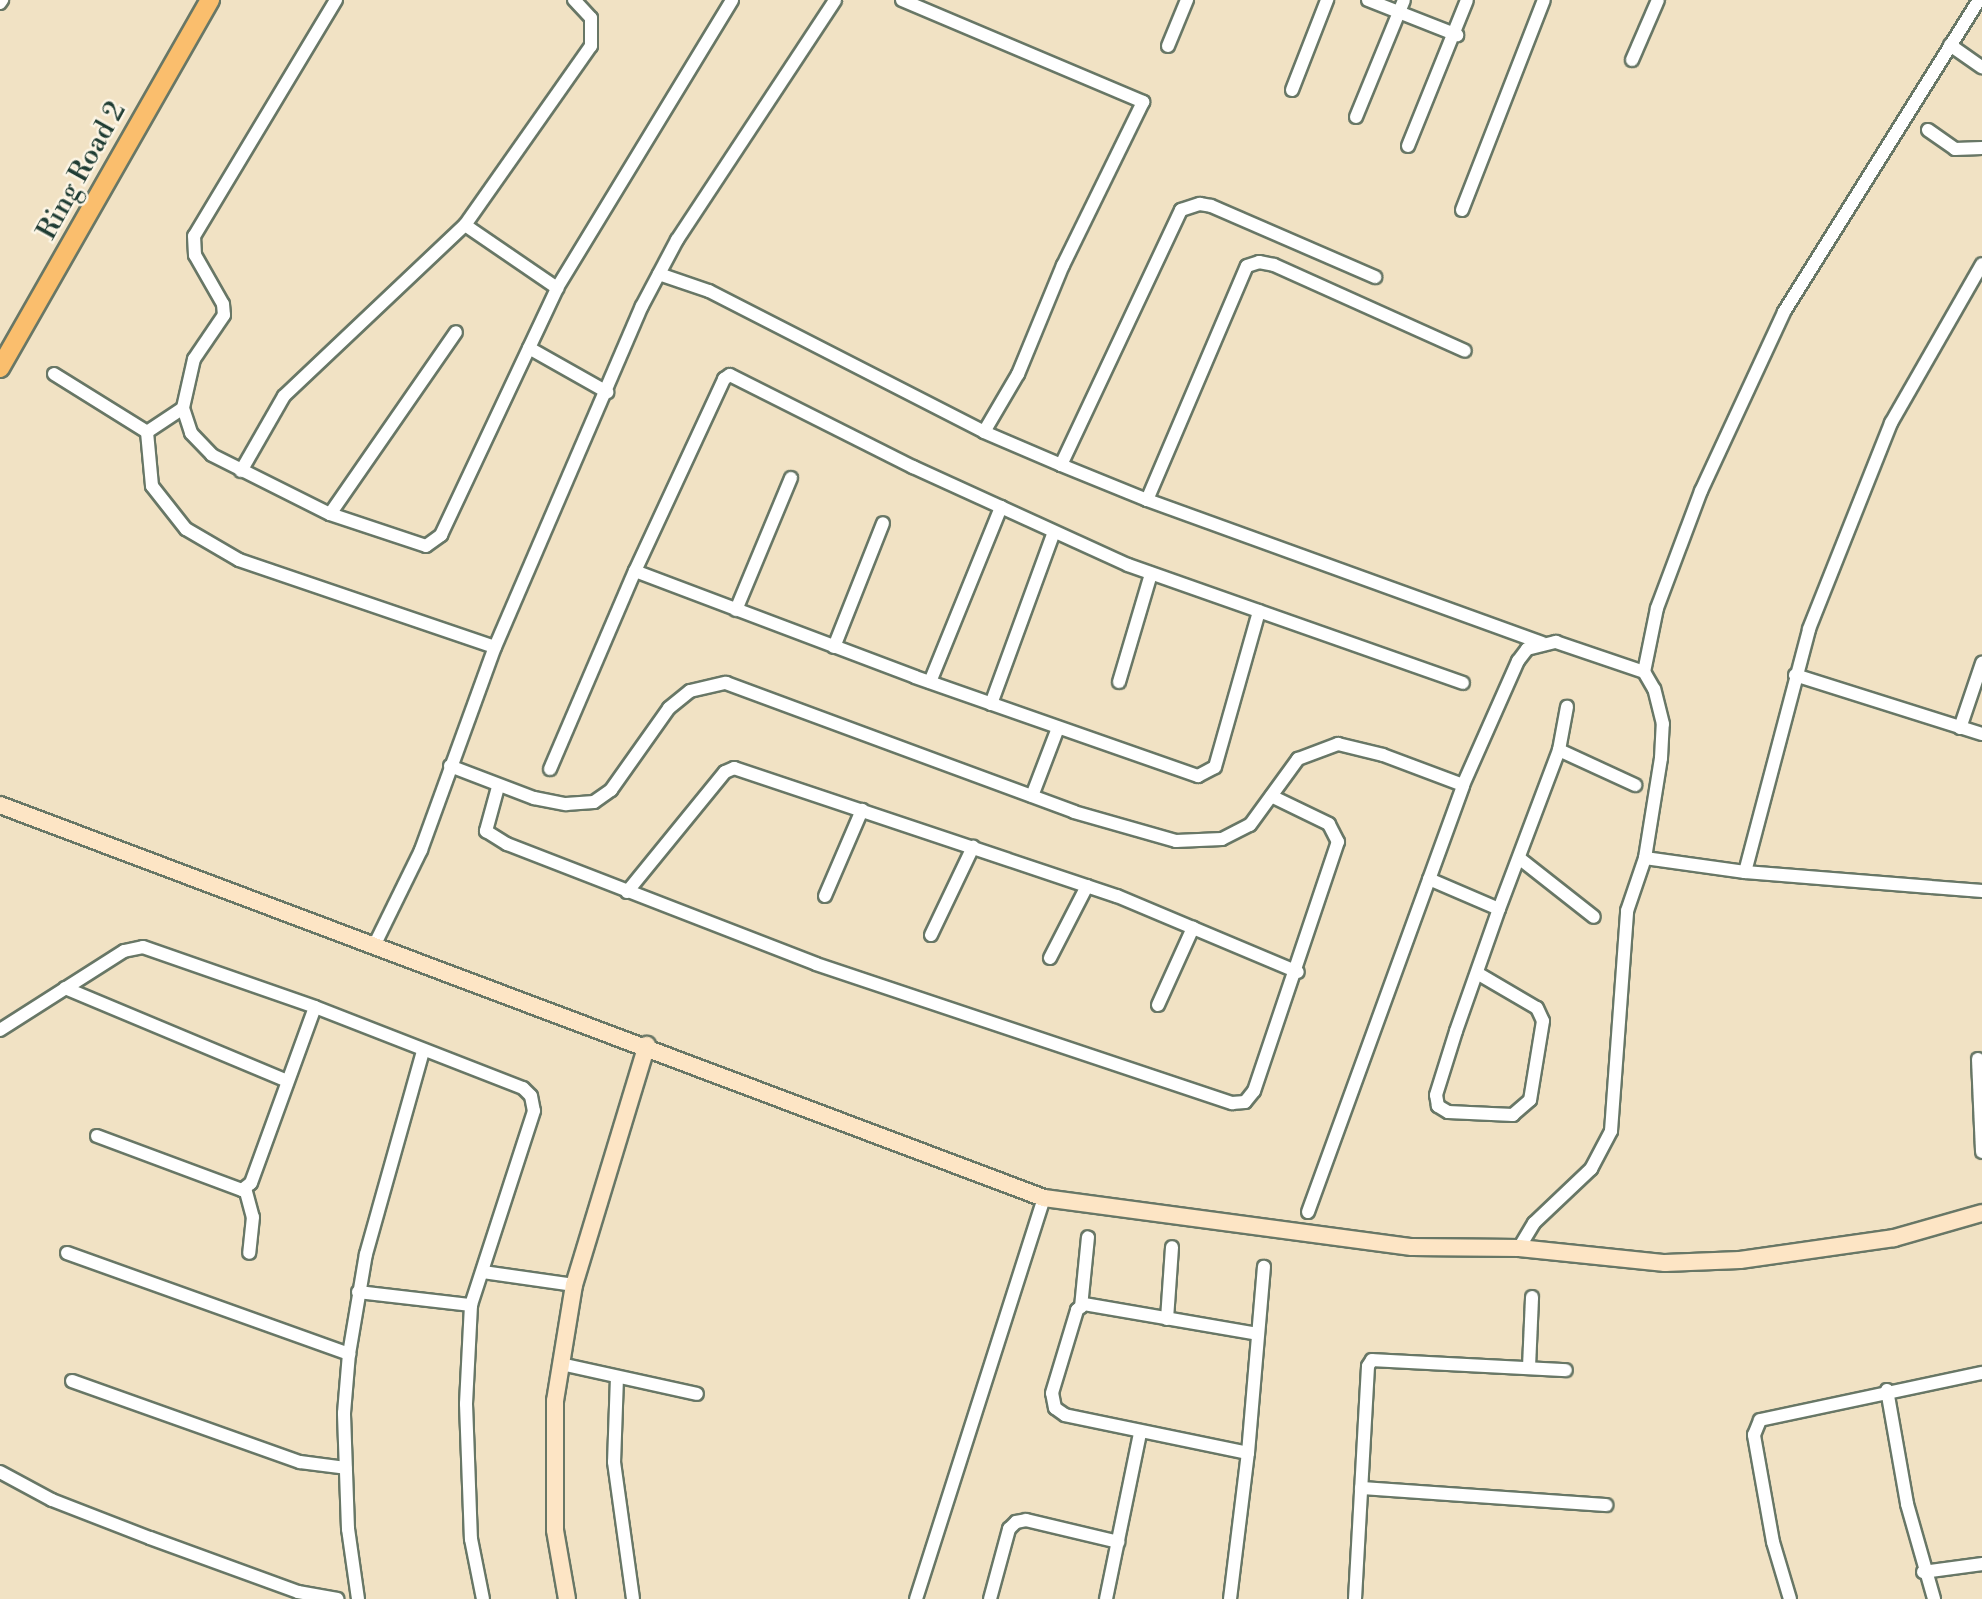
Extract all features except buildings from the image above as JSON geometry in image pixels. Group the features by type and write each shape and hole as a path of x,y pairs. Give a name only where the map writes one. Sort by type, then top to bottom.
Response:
{"main road":[{"name":"Ring Road 2","path":"0,368 210,0"}],"street":[{"path":"336,0 194,236 195,255 223,304 224,316 194,359 183,408 191,433 212,455 330,514 409,543 426,545 441,535 557,288 732,0"},
{"path":"241,471 284,396 465,225 591,46 591,18 574,0"},
{"path":"374,946 421,850 495,647 659,274 835,0"},
{"path":"902,0 1143,102 1069,253 1018,374 984,432"},
{"path":"1168,46 1187,0"},
{"path":"1292,90 1327,0"},
{"path":"1368,0 1457,35"},
{"path":"1356,117 1404,0"},
{"path":"1408,146 1457,35 1467,0"},
{"path":"1462,210 1544,0"},
{"path":"1632,60 1658,0"},
{"path":"1644,672 1657,608 1700,491 1756,365 1826,240 1979,0"},
{"path":"1950,45 1982,67"},
{"path":"1928,130 1955,149 1982,148"},
{"path":"1061,465 1181,211 1200,204 1211,206 1375,277"},
{"path":"465,225 557,288"},
{"path":"1147,500 1247,266 1259,262 1274,265 1465,351"},
{"path":"1745,872 1809,629 1891,424 1982,264"},
{"path":"659,274 709,291 984,432 1061,465 1147,500 1542,643"},
{"path":"330,514 456,331"},
{"path":"529,348 607,393"},
{"path":"54,374 147,432"},
{"path":"550,769 635,571 724,379 730,375 1001,507 1151,574 1463,683"},
{"path":"147,432 183,408"},
{"path":"147,432 152,486 186,529 239,560 495,647"},
{"path":"736,610 791,478"},
{"path":"930,682 1001,507"},
{"path":"835,647 883,523"},
{"path":"991,704 1054,532"},
{"path":"635,571 930,682 1198,776 1208,774 1215,767 1259,611"},
{"path":"1119,682 1151,574"},
{"path":"1308,1212 1463,785 1512,671 1528,649 1542,643 1556,642 1644,672 1654,689 1663,724 1645,858 1628,911 1611,1131 1591,1169 1534,1223 1519,1248"},
{"path":"1960,728 1982,663"},
{"path":"1795,675 1982,734"},
{"path":"450,766 498,787 566,804 594,802 611,790 670,708 690,691 726,683 1032,796 1176,841 1222,839 1250,825 1298,759 1338,744 1463,785"},
{"path":"1477,973 1537,1008 1543,1021 1531,1100 1513,1115 1448,1112 1438,1106 1436,1095 1477,973 1499,909 1559,750 1567,707"},
{"path":"1032,796 1058,728"},
{"path":"1559,750 1635,785"},
{"path":"626,892 724,772 734,768 1087,886 1298,972"},
{"path":"498,787 486,831 507,844 816,964 1232,1103 1245,1102 1254,1091 1298,972 1338,842 1329,824 1271,796"},
{"path":"0,805 374,946 647,1045 1044,1198 1412,1247 1519,1248 1694,1264 1894,1238 1982,1213"},
{"path":"825,896 862,810"},
{"path":"931,935 972,848"},
{"path":"1519,858 1594,916"},
{"path":"1645,858 1745,872 1982,891"},
{"path":"1429,879 1499,909"},
{"path":"1050,958 1087,886"},
{"path":"1158,1005 1193,928"},
{"path":"0,1030 124,951 143,947 315,1007 523,1088 531,1096 534,1111 471,1305 466,1404 471,1539 483,1599"},
{"path":"65,988 287,1081"},
{"path":"96,1136 234,1188 245,1188 251,1183 315,1007"},
{"path":"567,1599 555,1530 555,1401 574,1285 647,1045"},
{"path":"0,1472 52,1500 224,1566 298,1592 338,1599 358,1598 348,1529 346,1468 349,1354 358,1292 423,1051"},
{"path":"1978,1059 1982,1152"},
{"path":"245,1188 253,1217 249,1253"},
{"path":"916,1599 1044,1198"},
{"path":"1088,1237 1081,1307 1052,1393 1055,1408 1065,1415 1140,1434 1248,1453"},
{"path":"1167,1319 1172,1247"},
{"path":"67,1253 349,1354"},
{"path":"1230,1599 1248,1453 1256,1334 1264,1267"},
{"path":"483,1272 574,1285"},
{"path":"358,1292 471,1305"},
{"path":"1529,1367 1532,1297"},
{"path":"1081,1307 1256,1334"},
{"path":"1355,1599 1368,1366 1372,1360 1566,1370"},
{"path":"561,1364 697,1394"},
{"path":"1790,1599 1773,1542 1755,1427 1760,1420 1888,1390 1982,1373"},
{"path":"617,1377 614,1462 633,1599"},
{"path":"72,1381 300,1462 346,1468"},
{"path":"1888,1390 1923,1572 1934,1599"},
{"path":"1106,1599 1140,1434"},
{"path":"1360,1488 1606,1505"},
{"path":"990,1599 1009,1529 1016,1521 1026,1520 1118,1542"},
{"path":"1923,1572 1982,1564"}]}
